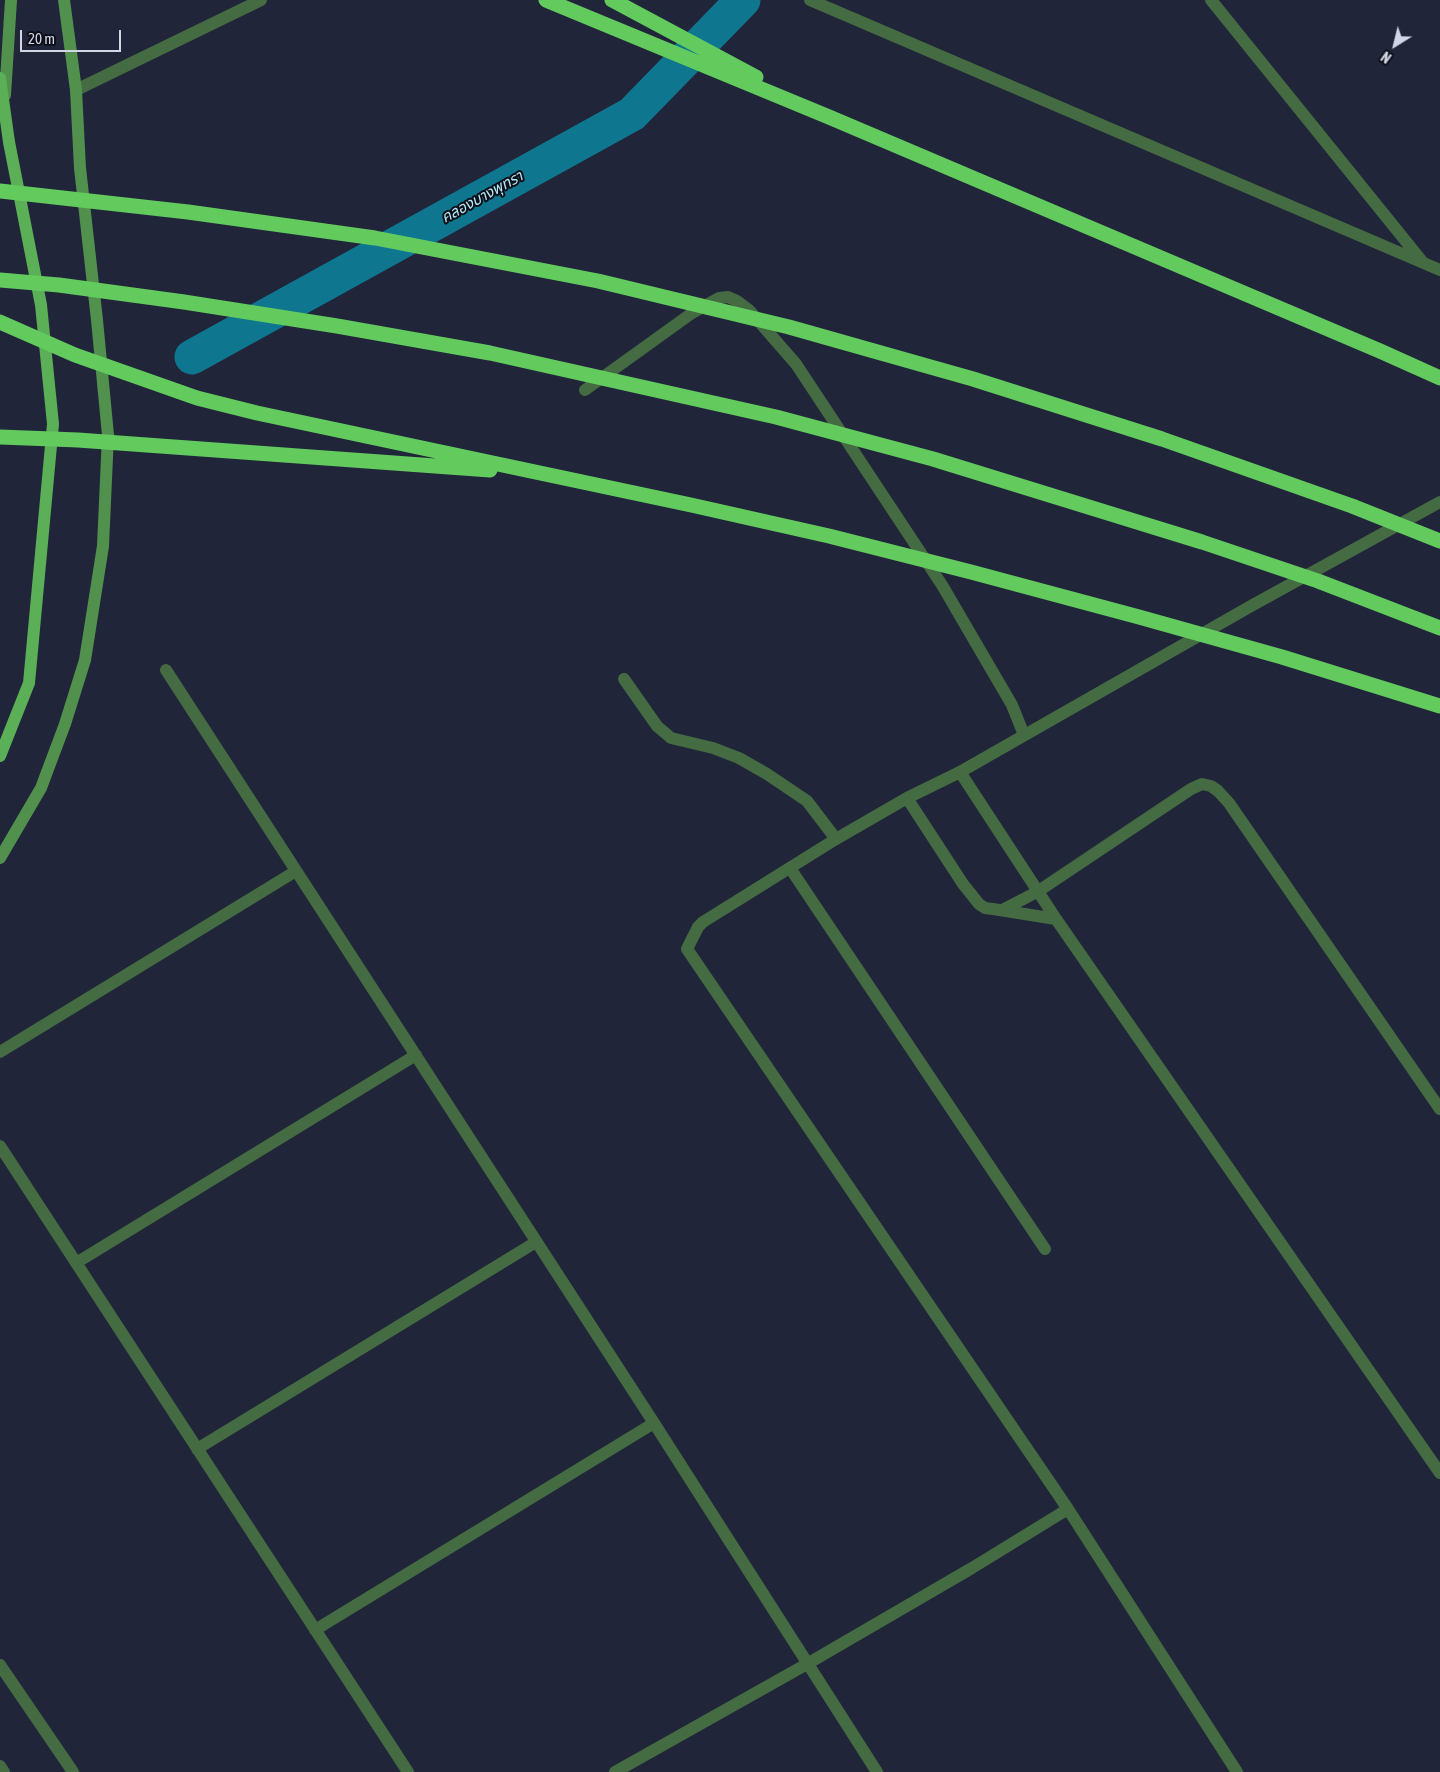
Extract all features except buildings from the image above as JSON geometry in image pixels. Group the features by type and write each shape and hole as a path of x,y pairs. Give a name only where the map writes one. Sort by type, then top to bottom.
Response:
{"highway":[{"path":"546,0 829,116 1440,378"},
{"path":"612,0 829,116"},
{"path":"0,191 188,212 375,238 598,281 760,320 973,379 1162,439 1352,506 1440,542"},
{"path":"0,280 59,285 184,302 490,353 776,417 933,459 1202,542 1318,581 1440,628"},
{"path":"0,322 74,355 197,398 257,413 548,474 820,534 971,572 1282,657 1440,706"},
{"path":"0,437 78,440 548,474"}],"main road":[{"path":"5,103 11,0"},
{"path":"0,858 42,788 65,724 85,660 103,546 108,435 80,168 76,90 64,0"},
{"path":"0,78 9,142 41,305 53,424 29,683 0,756"}],"street":[{"path":"76,90 261,0"},
{"path":"1211,0 1423,262"},
{"path":"813,1 1440,270"},
{"path":"585,390 692,313 719,298 728,297 738,301 760,321 796,364 942,585 1012,705 1024,735"},
{"path":"1238,1772 1068,1509 687,949 698,927 703,922 836,839 908,798 960,772 1251,606 1440,502"},
{"path":"166,670 654,1423 876,1772"},
{"path":"624,678 657,726 671,738 713,748 739,758 767,774 807,801 836,839"},
{"path":"960,772 1037,892 1440,1473"},
{"path":"1002,910 1037,892 1191,789 1202,784 1211,786 1229,803 1440,1109"},
{"path":"908,798 978,904 985,908 1056,919"},
{"path":"790,868 1045,1249"},
{"path":"0,1052 296,872"},
{"path":"76,1263 416,1056"},
{"path":"0,1146 408,1772"},
{"path":"197,1449 536,1242"},
{"path":"315,1630 654,1423"},
{"path":"615,1772 808,1664 972,1568 1068,1509"},
{"path":"0,1665 73,1772"},
{"path":"0,1766 4,1772"}],"waterway":[{"name":"คลองบางพุทรา","path":"192,357 632,114 743,0"}]}
